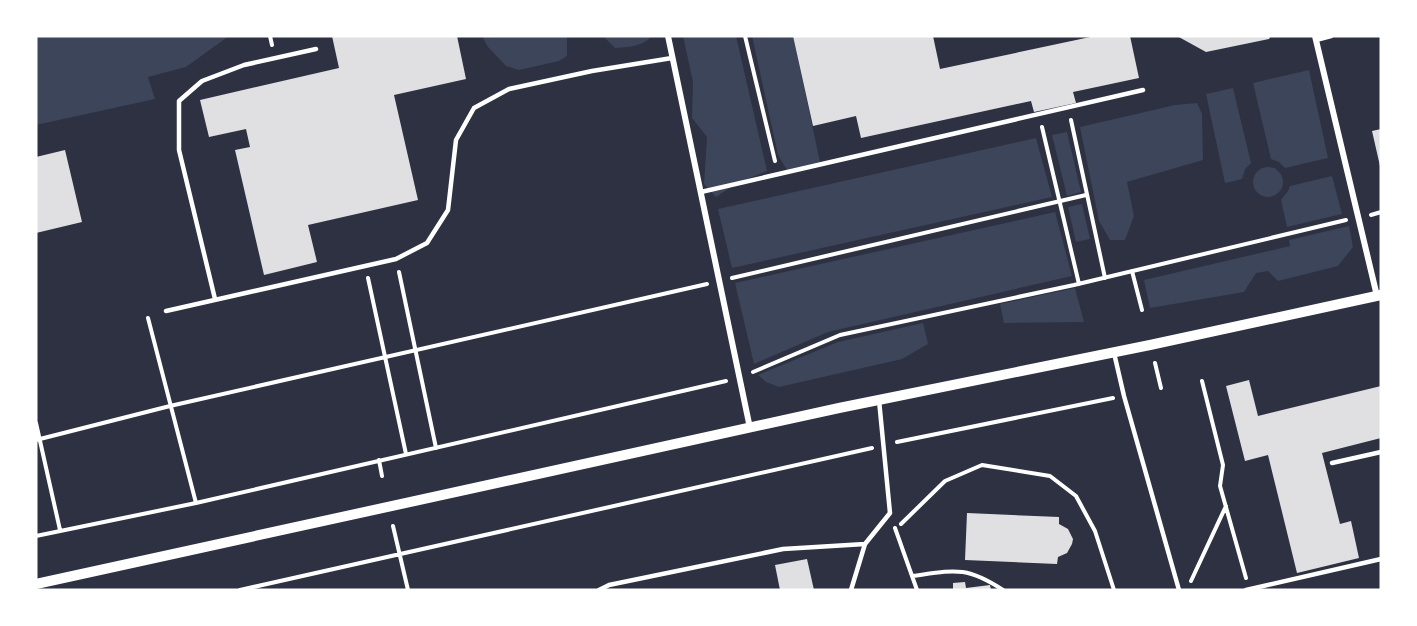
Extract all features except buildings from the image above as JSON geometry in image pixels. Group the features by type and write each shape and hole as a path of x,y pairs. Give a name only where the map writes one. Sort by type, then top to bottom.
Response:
{"street":[{"path":"668,36 750,428"},
{"path":"36,584 879,400 1379,296 1315,38"}],"lane":[{"path":"1315,38 1331,36"},
{"path":"215,299 178,150 179,101 202,81 244,65 316,49"},
{"path":"166,311 396,259 427,243 448,210 456,140 474,108 509,89 592,71 672,58"},
{"path":"701,192 1143,90"},
{"path":"1114,352 1124,396 1179,590"},
{"path":"851,590 865,544 890,513 879,400"},
{"path":"1332,463 1381,452"},
{"path":"599,590 609,585 783,549 865,544"},
{"path":"1248,590 1381,559"}],"path":[{"path":"745,36 778,174"},
{"path":"1070,117 1105,278"},
{"path":"1041,123 1079,284"},
{"path":"38,439 170,406 416,352 1086,195"},
{"path":"36,536 196,503 739,378 840,335 1079,284 1358,217"},
{"path":"1132,271 1142,310"},
{"path":"401,283 436,448"},
{"path":"370,288 406,454"},
{"path":"148,318 196,503"},
{"path":"1155,363 1161,388"},
{"path":"1202,381 1223,465 1220,486 1248,590"},
{"path":"240,590 883,445 1124,396"},
{"path":"36,423 60,530"},
{"path":"379,460 382,476"},
{"path":"896,528 945,482 982,465 1050,476 1076,496 1095,531 1114,590"},
{"path":"1187,590 1226,506"},
{"path":"890,513 917,590"},
{"path":"393,526 408,590"},
{"path":"913,576 955,570 982,576 1003,590"}],"shaded area":[{"path":"36,36 229,36 186,67 148,77 155,99 36,125"},
{"path":"482,36 567,36 567,56 559,61 519,70 506,66 488,47"},
{"path":"603,36 652,36 630,47 615,48"},
{"path":"683,36 736,36 767,171 737,183 716,197 704,184 707,137 692,118 693,82"},
{"path":"752,36 793,36 820,162 787,170 778,155"},
{"path":"1309,70 1328,158 1285,168 1279,162 1271,159 1253,83"},
{"path":"1233,88 1251,163 1245,169 1242,179 1225,183 1206,94"},
{"path":"1197,103 1202,114 1203,160 1127,182 1134,216 1125,240 1110,240 1099,221 1080,127 1175,105"},
{"path":"1067,132 1081,192 1067,196 1052,135"},
{"path":"1036,138 1052,197 732,268 718,209"},
{"path":"1268,167 1278,172 1283,182 1278,192 1268,197 1258,192 1253,182 1258,172"},
{"path":"1332,176 1342,214 1287,227 1281,200 1290,186"},
{"path":"1082,204 1090,239 1076,242 1068,207"},
{"path":"1055,212 1072,276 828,332 754,364 735,283"},
{"path":"1349,226 1353,247 1338,266 1278,281 1268,271 1256,273 1244,292 1150,308 1144,280 1290,246 1289,240"},
{"path":"1075,288 1084,322 1004,323 1000,304"},
{"path":"923,323 928,344 902,359 779,387 766,382 758,375 838,342"}]}
